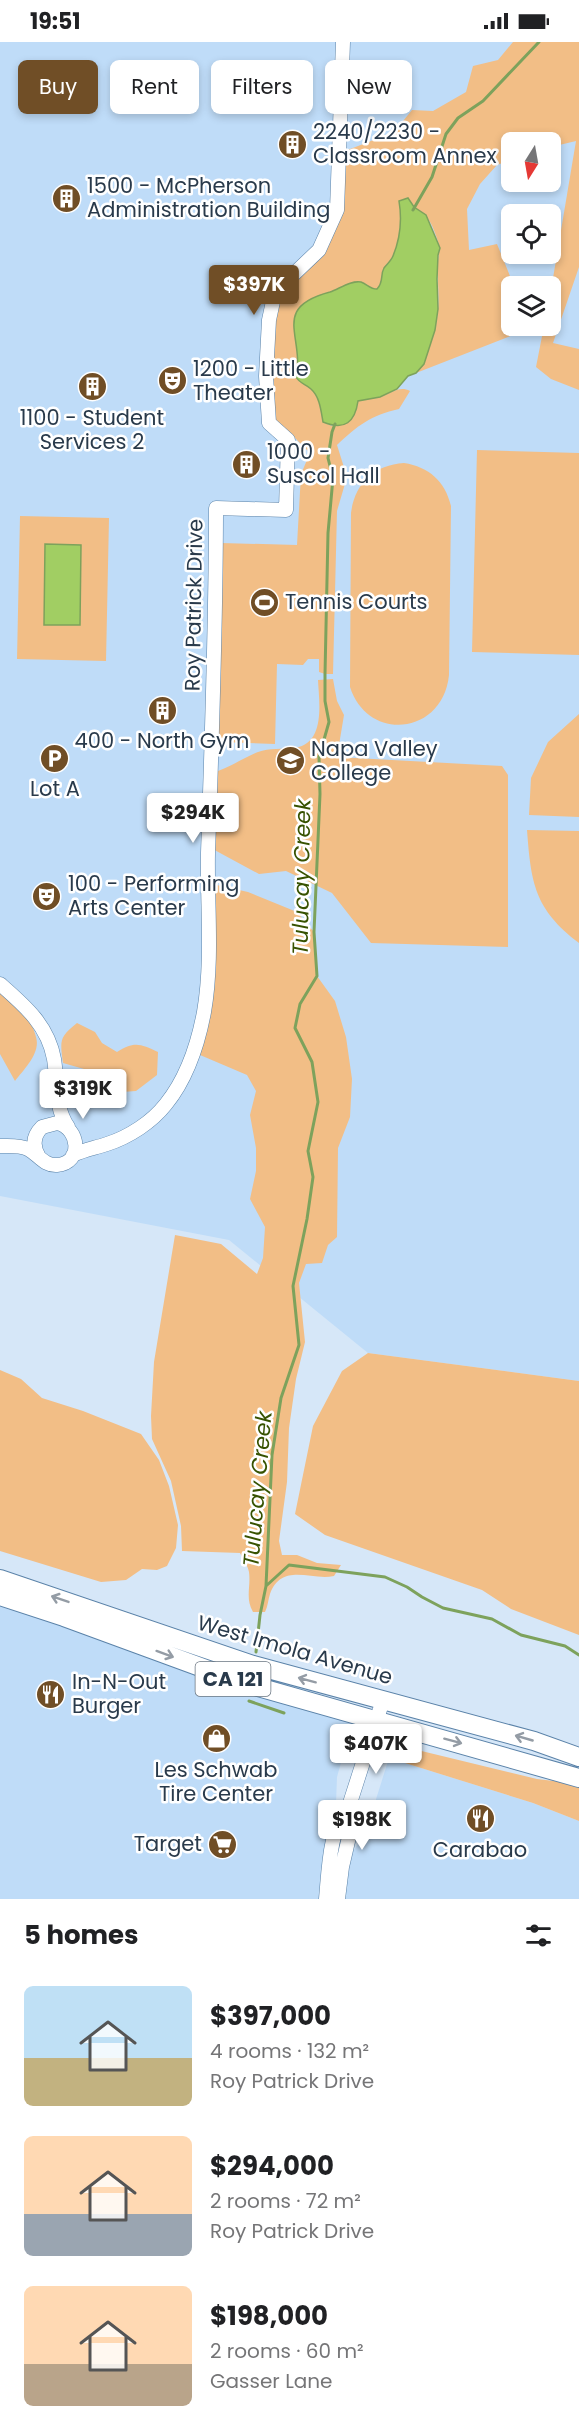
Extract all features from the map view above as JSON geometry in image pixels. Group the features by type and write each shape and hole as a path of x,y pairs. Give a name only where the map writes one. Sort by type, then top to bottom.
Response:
{"main road":[{"name":"West Imola Avenue","path":"0,1579 244,1683 579,1778"},
{"name":"West Imola Avenue","path":"0,1596 534,1741 579,1757"}],"street":[{"name":"Roy Patrick Drive","path":"73,1155 107,1144 152,1119 174,1093 194,1052 204,1011 209,958 208,876 216,508 286,510 288,440 269,423 266,376 269,320 275,292 319,250 337,210 344,42"},
{"path":"0,984 32,1013 45,1032 53,1056 58,1108 76,1145 73,1155 64,1163 56,1165 46,1163 21,1147 0,1146"},
{"path":"39,1157 34,1147 40,1130 49,1119 53,1109 56,1088"},
{"path":"0,1138 23,1138 57,1123 71,1131"},
{"name":"Roy Patrick Drive","path":"71,1131 94,1140 124,1136"},
{"path":"326,1899 335,1831 341,1814 350,1803 383,1700"},
{"path":"338,1899 342,1867 353,1820 350,1803"}],"shaded area":[{"name":"Napa Valley College","path":"0,42 579,42 579,1381 368,1353 229,1240 0,1196"},
{"path":"513,42 579,42 579,267 561,320 561,276 553,276 555,264 561,264 561,230 576,141 561,145 561,132 501,132 501,164 480,184 467,209 469,250 497,244 501,254 501,264 505,264 510,276 501,276 501,336 510,336 416,373 430,343 437,318 440,248 428,218 417,210 400,205 401,224 397,245 392,258 384,268 377,289 361,282 353,282 301,306 294,325 298,362 296,377 316,396 323,422 332,426 361,399 379,397 398,389 410,391 399,409 380,414 365,422 337,445 347,477 337,511 333,674 319,672 319,659 308,659 303,665 277,664 275,744 218,742 221,543 297,545 301,474 310,453 288,431 279,426 267,406 275,292 292,275 332,223 340,153 394,132 409,114 412,114 412,110 433,111 466,92 473,66 498,60"},
{"path":"408,198 414,207 426,215 440,248 437,279 438,309 435,330 424,364 416,373 408,376 397,389 380,397 358,401 357,408 348,423 331,425 323,422 320,404 311,389 296,377 298,362 295,315 301,306 312,299 349,283 361,282 377,289 384,268 392,258 399,236 399,201"},
{"path":"542,336 555,336 553,343 579,349 579,390 551,379 536,367"},
{"path":"477,450 579,453 579,655 472,652"},
{"path":"404,463 421,468 435,477 445,489 451,506 449,675 444,695 434,710 420,720 404,724 388,724 372,717 359,705 350,687 351,513 357,493 368,478 384,467"},
{"path":"20,516 109,518 106,661 17,659"},
{"path":"45,544 81,545 80,625 44,625"},
{"path":"333,679 337,701 344,715 337,757 502,766 508,775 508,947 371,943 332,893 286,871 259,874 209,847 211,773 258,752 305,745 312,738 318,720 318,680"},
{"path":"579,714 579,817 529,815 531,778 548,742"},
{"path":"527,830 579,831 579,943 552,918 538,893 530,865"},
{"path":"208,883 248,892 297,912 314,932 317,976 335,1001 346,1037 352,1079 350,1117 338,1148 337,1237 328,1245 322,1263 306,1264 299,1283 305,1342 296,1379 289,1428 287,1482 279,1541 282,1555 297,1555 317,1563 341,1565 334,1576 298,1575 282,1578 275,1584 270,1594 265,1612 253,1612 249,1597 249,1572 240,1553 182,1551 181,1526 171,1481 152,1439 154,1362 175,1235 221,1244 257,1274 263,1258 265,1227 250,1199 256,1171 256,1148 250,1115 256,1091 247,1075 193,1052 198,1037"},
{"path":"0,984 32,1013 32,1024 37,1043 34,1055 15,1081 0,1054"},
{"path":"77,1023 95,1032 102,1043 117,1052 128,1046 138,1045 158,1052 157,1075 136,1091 122,1092 111,1072 84,1069 63,1063 62,1040"},
{"path":"368,1353 579,1381 579,1635 511,1609 482,1590 325,1535 295,1514 313,1426 342,1371"},
{"path":"0,1370 21,1379 42,1398 141,1434 159,1460 169,1486 178,1525 176,1548 167,1566 157,1570 142,1569 126,1580 101,1582 0,1551"},
{"path":"0,1596 358,1715 349,1734 337,1777 335,1831 326,1899 0,1899"},
{"path":"405,1747 537,1779 579,1784 579,1821 533,1803 389,1758"},
{"path":"389,1758 533,1803 579,1821 579,1899 338,1899 342,1867 365,1834"}],"waterway":[{"name":"Tulucay Creek","path":"413,210 432,177 446,134 458,118 483,101 539,42"},
{"name":"Tulucay Creek","path":"266,1586 272,1455 281,1398 299,1345 293,1286 313,1177 308,1151 318,1102 312,1062 295,1028 300,1004 317,976 314,932 320,794 319,757 329,722 325,701 325,674 328,533 333,478 328,458 335,424"},
{"name":"Tulucay Creek","path":"256,1652 266,1586 289,1565 385,1577 443,1608 492,1619 521,1635 565,1646 579,1655"},
{"name":"Tulucay Creek","path":"249,1701 284,1713"}],"place":[{"name":"2240/2230 - Classroom Annex","path":"292,144"},
{"name":"1500 - McPherson Administration Building","path":"66,198"},
{"name":"1200 - Little Theater","path":"172,381"},
{"name":"1100 - Student Services 2","path":"92,387"},
{"name":"1000 - Suscol Hall","path":"246,464"},
{"name":"Tennis Courts","path":"264,602"},
{"name":"400 - North Gym","path":"162,710"},
{"name":"Lot A","path":"55,758"},
{"name":"Napa Valley College","path":"290,761"},
{"name":"100 - Performing Arts Center","path":"47,896"},
{"name":"In-N-Out Burger","path":"51,1694"},
{"name":"Les Schwab Tire Center","path":"216,1739"},
{"name":"Carabao","path":"480,1819"},
{"name":"Target","path":"223,1844"}]}
